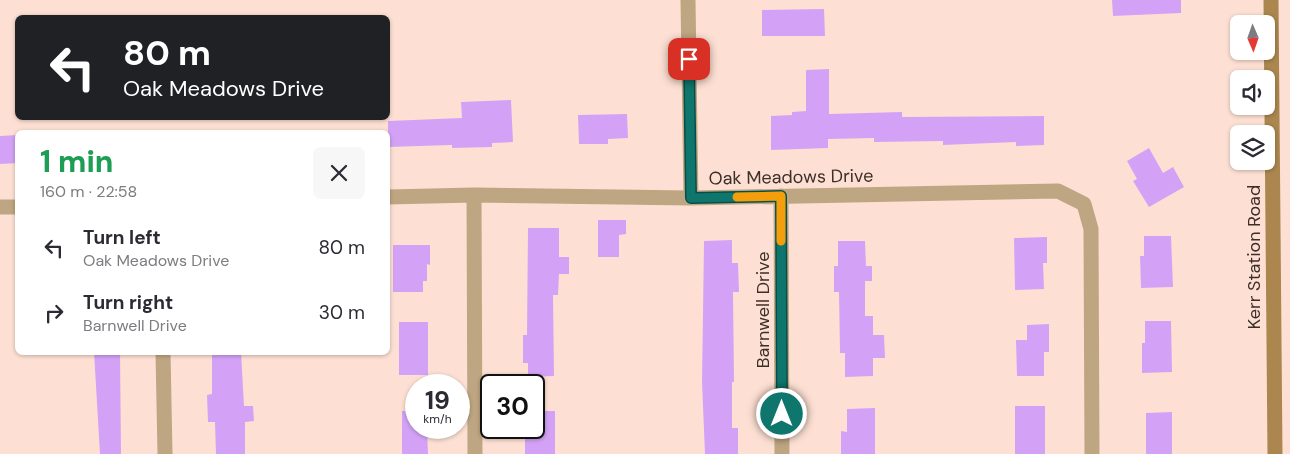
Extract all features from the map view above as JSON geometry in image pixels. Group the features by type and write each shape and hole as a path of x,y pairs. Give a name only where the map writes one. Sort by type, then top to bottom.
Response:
{"street":[{"path":"688,0 691,198"},
{"name":"Kerr Station Road","path":"1271,0 1275,454"},
{"name":"Oak Meadows Drive","path":"390,196 474,195 691,198 1058,191 1084,204 1091,229 1092,454"},
{"path":"474,195 475,454"},
{"name":"Barnwell Drive","path":"781,196 782,454"},
{"path":"0,207 15,207"},
{"path":"163,355 165,454"}],"building":[{"path":"1112,0 1181,0 1181,13 1113,16"},
{"path":"824,9 825,36 762,36 762,10"},
{"path":"829,69 829,114 902,112 902,117 1044,116 1044,145 1016,146 1016,142 943,145 943,141 874,142 874,138 828,139 828,148 771,150 771,116 792,115 792,112 806,111 806,70"},
{"path":"511,100 513,142 492,143 492,147 452,148 452,145 390,147 388,121 462,118 461,102"},
{"path":"627,114 628,138 608,139 608,144 579,144 578,115"},
{"path":"15,135 15,163 0,164 0,136"},
{"path":"1149,148 1163,173 1173,167 1184,187 1149,207 1133,181 1137,179 1127,161"},
{"path":"598,220 626,220 626,234 619,235 619,257 598,257"},
{"path":"528,228 559,228 559,257 569,257 569,274 559,274 558,295 553,295 554,376 528,374 528,363 523,363 523,335 527,335"},
{"path":"1144,236 1171,236 1173,287 1141,288 1140,256 1144,256"},
{"path":"1047,237 1047,263 1043,263 1044,289 1015,290 1014,238"},
{"path":"732,240 732,263 738,263 739,292 733,292 734,382 732,382 732,428 738,428 738,454 705,454 702,382 704,241"},
{"path":"838,241 865,241 866,266 872,266 872,281 865,281 865,316 873,316 873,335 884,335 885,358 873,358 873,376 845,377 845,353 840,353 839,292 834,292 834,266 838,266"},
{"path":"393,245 430,245 430,265 427,264 427,281 423,281 423,292 393,292"},
{"path":"1145,321 1171,321 1172,372 1142,373 1142,343 1145,343"},
{"path":"399,322 428,322 428,374 399,375"},
{"path":"1049,324 1049,352 1044,352 1044,376 1017,376 1016,340 1027,340 1027,325"},
{"path":"94,355 120,355 121,454 100,454"},
{"path":"212,355 241,355 244,406 253,406 254,421 245,422 245,454 216,454 215,422 208,422 207,395 212,394"},
{"path":"1015,406 1045,406 1045,454 1015,454"},
{"path":"875,408 875,454 841,454 841,431 847,432 847,409"},
{"path":"402,411 405,411 405,439 427,439 428,454 402,454"},
{"path":"545,411 555,411 555,454 525,454 525,439 545,439"},
{"path":"1172,412 1172,454 1146,454 1146,413"}],"slow traffic":[{"path":"737,197 781,196 781,241"}],"route":[{"path":"689,59 691,198 781,196 782,414"}]}
